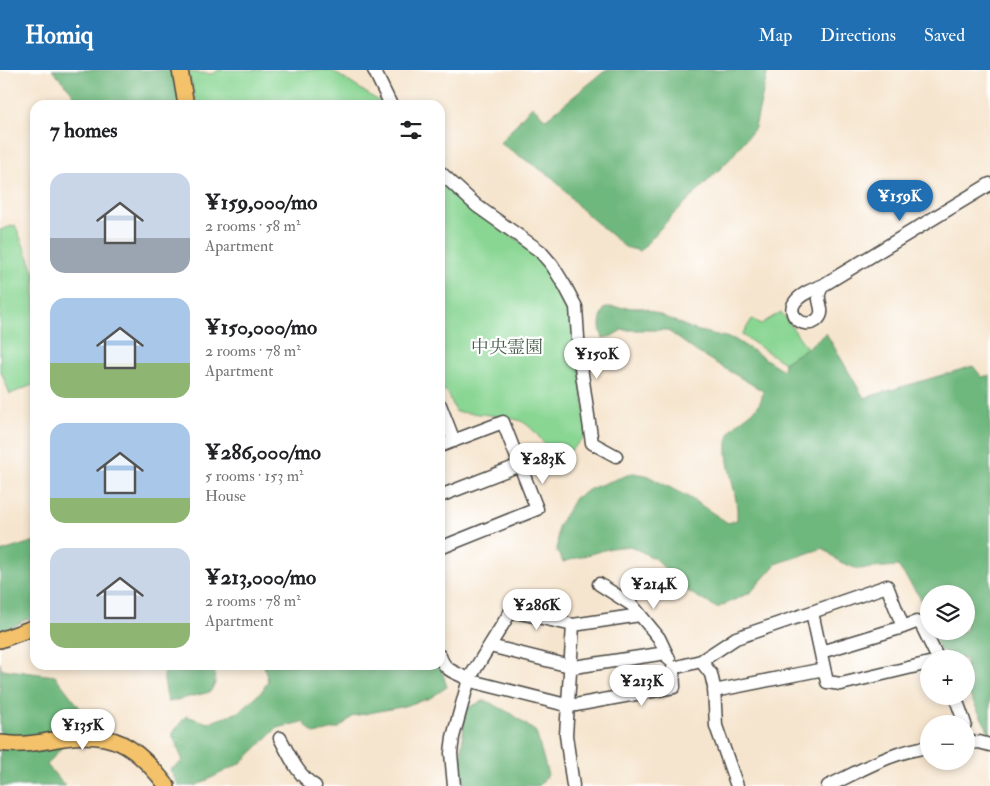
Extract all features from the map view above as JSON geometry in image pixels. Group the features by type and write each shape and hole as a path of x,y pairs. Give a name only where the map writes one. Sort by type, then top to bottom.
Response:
{"main road":[{"path":"180,70 185,100"},
{"path":"0,640 30,629"},
{"path":"0,743 14,745 41,743 77,736 94,735 106,737 139,754 166,786"}],"street":[{"path":"374,70 389,100"},
{"path":"445,177 476,206 540,251 557,272 576,307 592,443 616,456"},
{"path":"824,284 990,184"},
{"path":"445,418 454,441"},
{"path":"445,444 503,422 537,509 445,546"},
{"path":"445,494 520,465"},
{"path":"445,667 469,679 570,706 674,687 674,668 659,638 632,605 598,584"},
{"path":"674,668 701,662 736,638 887,586 903,627"},
{"path":"454,786 451,753 453,737 469,679 512,611 573,625 640,615"},
{"path":"812,612 827,682 841,684 920,665"},
{"path":"821,652 916,622 921,624 934,650"},
{"path":"573,625 566,735 573,786"},
{"path":"490,646 574,667 666,653"},
{"path":"701,662 710,674 714,691 716,726 737,786"},
{"path":"714,691 824,670"},
{"path":"280,738 308,785"},
{"path":"975,743 990,744"},
{"path":"828,786 900,753 920,748"}],"green space":[{"path":"52,70 174,70 174,81 179,100 76,100 71,91"},
{"path":"219,70 331,70 377,100 196,100 188,72 212,74"},
{"path":"606,70 768,70 755,128 729,160 669,219 640,251 625,247 581,209 553,178 500,143 532,106 546,119"},
{"name":"中央霊園","path":"445,185 459,198 536,253 550,268 569,306 572,317 588,434 568,453 552,455 539,437 523,422 490,415 456,412 445,391"},
{"path":"15,225 30,261 30,386 10,394 0,369 0,230"},
{"path":"605,307 644,308 695,330 734,339 783,370 784,363 826,333 864,398 973,366 982,377 990,375 990,734 975,705 975,650 940,650 936,640 975,640 975,585 920,585 920,598 898,566 858,569 840,562 823,548 776,564 751,592 717,608 689,592 654,558 630,546 611,548 563,562 557,551 558,527 575,498 592,488 633,473 646,475 690,498 728,523 737,520 727,443 729,434 734,427 757,407 763,391 697,352 667,330 622,330 612,336 603,338 600,330"},
{"path":"781,312 807,348 784,363 742,335 752,319 761,324"},
{"path":"30,543 30,618 0,634 0,552"},
{"path":"0,663 1,669 55,676 87,717 47,765 65,786 0,786"},
{"path":"164,670 214,670 215,684 210,692 168,702"},
{"path":"265,670 442,670 447,687 430,698 401,707 353,716 339,728 314,734 303,722 277,728 241,763 195,786 179,786 170,770 183,761 172,734 186,716 208,723 239,712 262,691 268,681"},
{"path":"485,700 512,714 536,732 548,775 539,786 464,786 461,759 465,709"}]}
